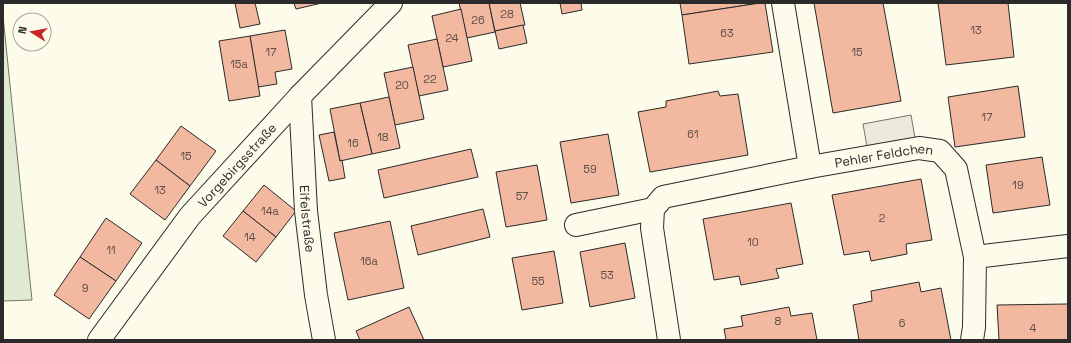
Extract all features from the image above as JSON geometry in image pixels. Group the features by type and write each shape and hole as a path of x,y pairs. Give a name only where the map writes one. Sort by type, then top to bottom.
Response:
{"street":[{"name":"Vorgebirgsstraße","path":"99,340 190,216 300,96 391,3"},
{"path":"784,3 810,167"},
{"name":"Eifelstraße","path":"300,96 306,211 316,295 324,340"},
{"name":"Pehler Feldchen","path":"653,209 663,197 810,167 919,148 940,151 956,169 975,258 974,327 972,340"},
{"path":"576,225 653,209 652,228 668,340"},
{"path":"975,258 1068,246"}],"green space":[{"path":"3,16 32,300 3,301"}],"shaded area":[{"path":"911,115 915,138 867,147 863,124"}],"building":[{"path":"235,3 255,3 260,24 240,28"},
{"path":"294,3 322,3 296,9"},
{"path":"459,3 489,3 495,32 467,38"},
{"path":"489,3 520,3 525,25 495,31"},
{"path":"560,3 581,3 582,10 562,14"},
{"path":"680,3 760,3 682,15"},
{"path":"765,3 773,52 689,64 682,15"},
{"path":"814,3 883,3 901,101 833,113"},
{"path":"938,3 1008,3 1014,57 946,65"},
{"path":"461,9 472,61 443,67 432,16"},
{"path":"523,25 527,43 499,49 495,31"},
{"path":"285,30 292,69 275,72 277,84 258,87 250,36"},
{"path":"250,36 260,96 229,101 219,41"},
{"path":"437,39 448,90 419,96 408,45"},
{"path":"413,67 424,119 395,125 384,73"},
{"path":"1018,86 1025,137 955,147 948,97"},
{"path":"718,91 720,96 738,94 748,155 650,172 638,112 666,107 666,101"},
{"path":"389,97 400,148 372,154 360,103"},
{"path":"360,103 372,154 340,161 330,109"},
{"path":"181,126 216,151 190,186 156,160"},
{"path":"334,132 340,161 342,160 345,178 329,181 319,135"},
{"path":"608,134 619,195 571,203 560,142"},
{"path":"471,149 478,177 384,198 378,170"},
{"path":"1042,157 1050,205 993,213 986,165"},
{"path":"156,160 190,186 165,220 130,194"},
{"path":"537,165 547,220 506,227 496,172"},
{"path":"921,179 932,240 906,244 907,254 871,261 869,251 844,255 832,195"},
{"path":"264,185 296,211 276,237 243,211"},
{"path":"791,203 803,264 776,269 779,278 741,285 739,276 714,280 703,219"},
{"path":"483,209 490,237 418,255 411,226"},
{"path":"243,211 276,237 256,262 223,236"},
{"path":"106,218 142,243 116,281 80,257"},
{"path":"390,221 404,288 348,300 334,233"},
{"path":"625,243 635,298 590,307 580,252"},
{"path":"554,251 563,303 522,310 512,258"},
{"path":"80,257 116,281 89,319 54,295"},
{"path":"919,282 921,292 941,288 951,340 859,340 853,305 872,301 871,291"},
{"path":"1068,304 1068,340 999,340 997,305"},
{"path":"409,307 424,340 360,340 356,331"},
{"path":"789,307 791,316 812,313 817,340 726,340 724,329 743,326 741,316"}]}
